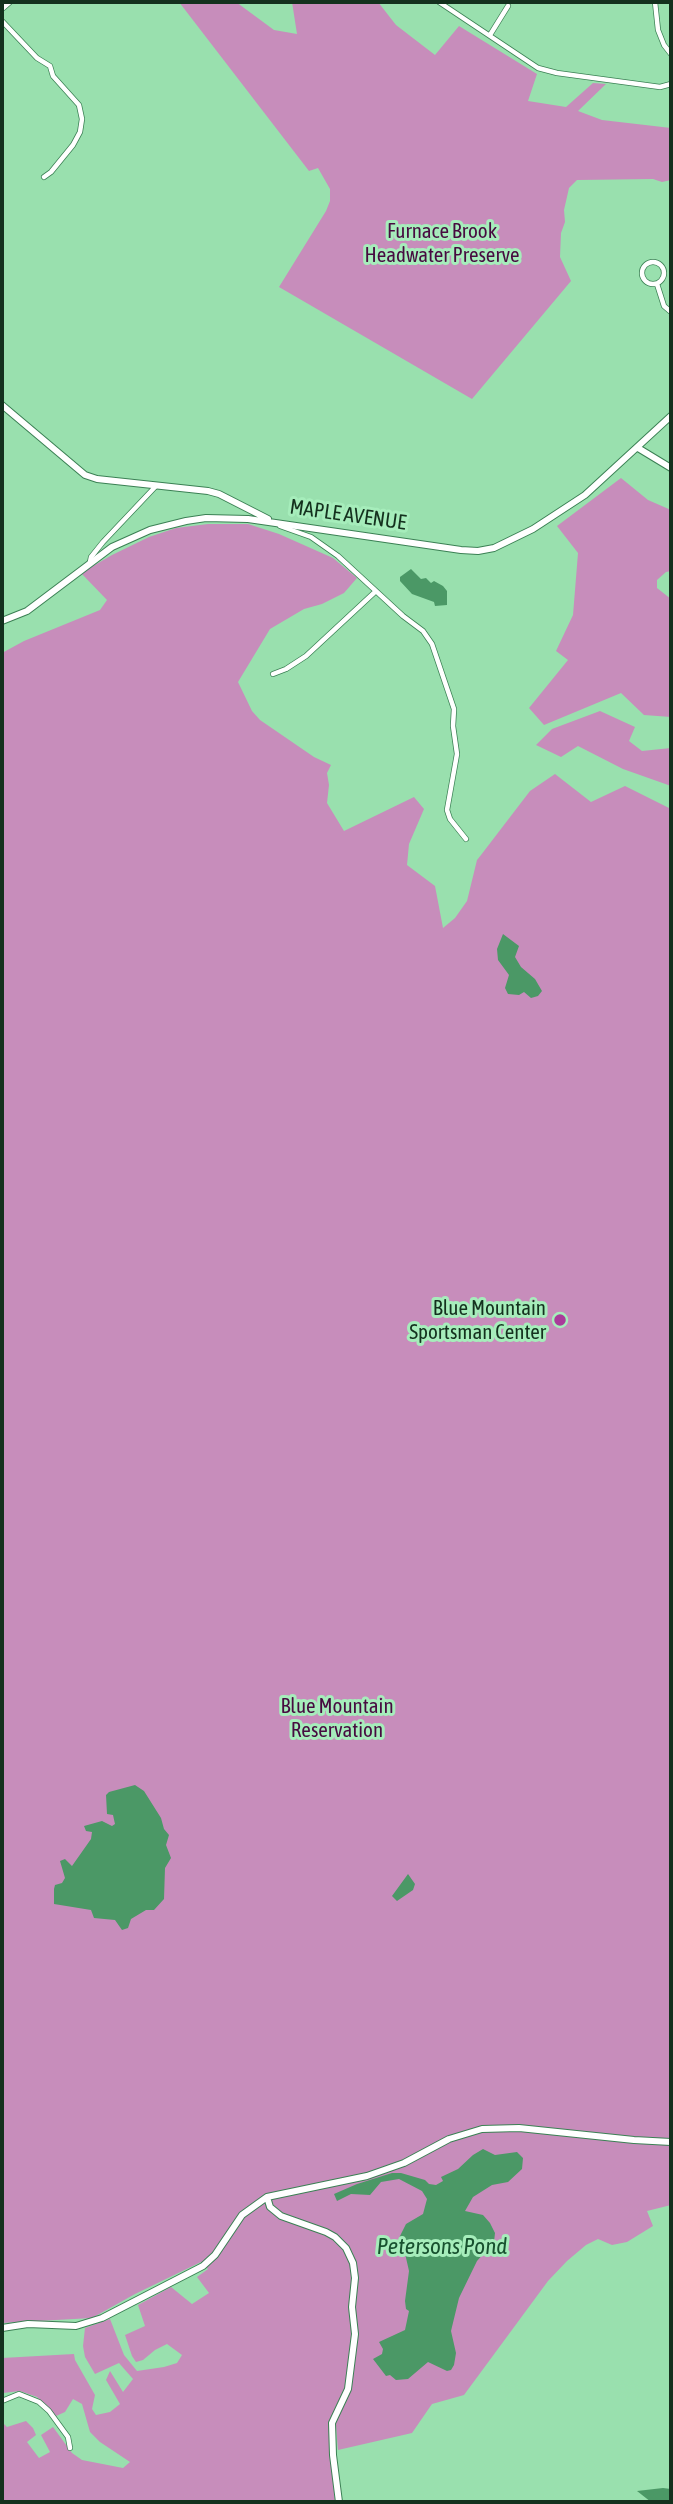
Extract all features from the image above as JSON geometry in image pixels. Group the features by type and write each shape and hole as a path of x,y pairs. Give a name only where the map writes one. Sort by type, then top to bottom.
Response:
{"street":[{"path":"2,9 10,2"},
{"path":"439,2 538,68 557,74 660,87 671,84"},
{"path":"655,2 658,30 671,54"},
{"path":"490,35 508,6"},
{"path":"2,21 37,58 50,66 53,76 79,105 82,119 80,132 66,154 44,177"},
{"path":"658,263 663,268 664,275 657,284 651,285 643,279 642,270 648,264 658,263"},
{"path":"657,284 664,306 671,312"},
{"path":"2,405 85,475 97,479 190,488 219,494 289,531 311,537 423,632 436,653 453,703 457,754 447,810 450,819 466,839"},
{"name":"MAPLE AVENUE","path":"2,621 16,617 37,605 112,547 137,535 186,521 219,518 273,521 461,550 486,549 508,542 572,504 638,448 671,415"},
{"path":"638,448 671,468"},
{"path":"90,562 103,541 156,486"},
{"path":"273,674 306,656 376,592"},
{"path":"2,2328 28,2324 76,2326 102,2318 203,2266 215,2255 242,2215 267,2197 367,2175 404,2163 449,2139 493,2127 671,2142"},
{"path":"267,2197 270,2207 281,2216 335,2237 346,2249 353,2263 355,2278 352,2307 355,2334 348,2389 332,2423 333,2455 340,2502"},
{"path":"2,2401 19,2394 39,2402 68,2437 71,2448"}],"green space":[{"name":"Furnace Brook Headwater Preserve","path":"179,2 236,2 274,30 297,34 292,2 378,2 396,25 435,55 459,26 537,74 528,101 566,107 593,83 606,84 578,111 602,120 671,128 671,180 577,180 569,188 561,233 560,257 571,281 472,399 279,287 326,211 330,201 330,189 318,168 309,171"},
{"path":"621,478 648,500 671,510 671,571 657,580 657,588 671,599 671,717 644,715 621,693 544,725 529,708 568,660 556,651 573,615 578,553 557,526"},
{"name":"Blue Mountain Reservation","path":"208,524 248,524 279,534 333,558 357,578 344,593 304,609 270,629 238,682 252,711 260,720 314,757 331,765 327,773 327,803 344,831 414,797 424,809 409,844 407,865 435,886 443,928 455,918 467,901 477,860 530,791 555,774 591,802 625,786 671,809 671,2205 647,2211 653,2226 627,2242 612,2245 598,2239 567,2261 548,2281 464,2395 432,2404 412,2433 338,2450 336,2426 329,2425 335,2502 2,2502 2,2422 7,2427 26,2421 36,2435 27,2442 39,2458 50,2452 41,2435 53,2427 72,2453 82,2460 123,2468 130,2462 90,2432 82,2404 73,2399 65,2412 56,2416 37,2397 20,2391 3,2393 2,2358 74,2354 95,2395 92,2409 96,2415 110,2412 120,2404 106,2380 110,2371 123,2392 133,2379 119,2363 95,2374 85,2357 85,2328 110,2319 124,2355 137,2371 164,2367 177,2363 182,2355 167,2344 143,2360 136,2362 132,2356 125,2335 145,2326 138,2305 171,2287 192,2304 209,2293 197,2277 208,2269 201,2262 92,2318 2,2323 2,653 24,641 100,610 107,600 81,573 149,537 176,528"},
{"path":"600,711 635,727 629,741 642,751 671,748 671,786 623,769 578,746 561,757 536,745 552,729"}],"water":[{"path":"411,569 421,579 426,578 431,583 434,581 443,586 447,591 447,605 435,606 434,602 412,594 400,581 400,577"},
{"path":"503,934 519,946 515,957 521,967 535,979 542,991 538,996 531,998 524,992 519,995 508,994 505,988 509,975 498,960 497,949"},
{"path":"135,1785 144,1791 161,1818 169,1835 166,1845 171,1858 165,1868 164,1899 154,1910 146,1910 131,1919 128,1928 122,1930 115,1920 94,1918 91,1910 54,1904 54,1889 55,1885 62,1883 65,1878 60,1861 65,1859 72,1866 91,1839 92,1832 86,1831 84,1826 102,1821 112,1826 115,1824 113,1815 107,1814 106,1795"},
{"path":"408,1874 415,1884 413,1890 397,1901 392,1896"},
{"name":"Petersons Pond","path":"483,2149 495,2155 517,2152 523,2158 522,2169 508,2182 492,2185 473,2197 465,2211 483,2215 495,2233 494,2242 477,2261 459,2298 451,2331 456,2353 454,2365 447,2371 428,2362 408,2379 396,2380 390,2375 386,2376 373,2359 382,2354 383,2349 379,2342 405,2330 409,2311 405,2301 409,2271 404,2249 398,2240 406,2224 423,2214 427,2199 422,2191 399,2179 381,2182 370,2195 351,2194 337,2201 334,2194 392,2173 401,2173 436,2185 443,2181 441,2177 458,2169"},
{"path":"671,2489 671,2502 651,2502 637,2491"}],"place":[{"name":"Blue Mountain Sportsman Center","path":"560,1320"}]}
